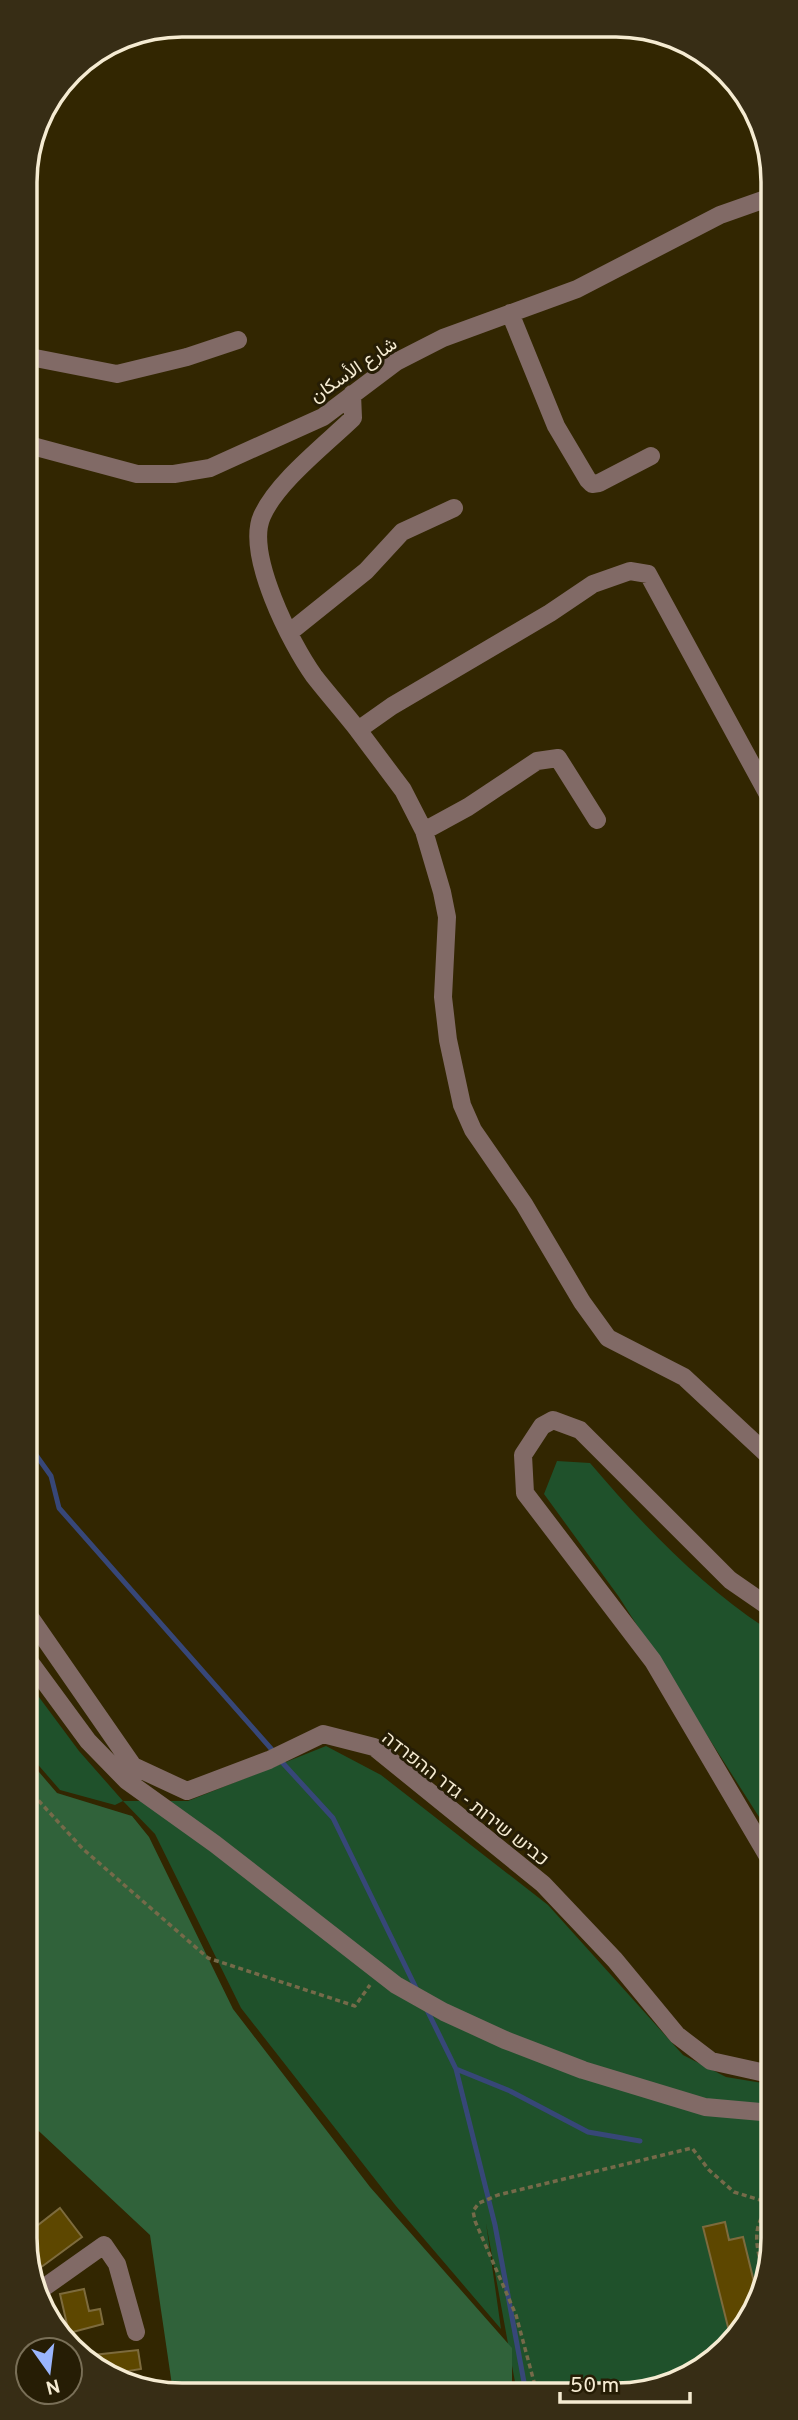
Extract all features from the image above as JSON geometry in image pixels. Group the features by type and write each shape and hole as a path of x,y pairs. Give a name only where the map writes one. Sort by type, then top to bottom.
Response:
{"street":[{"name":"شارع الأسكان","path":"37,447 137,474 174,474 210,468 269,444 323,417 396,362 443,338 577,289 720,215 761,201"},
{"path":"510,313 556,426 588,480 592,484 599,483 651,456"},
{"path":"37,358 117,373 187,357 238,340"},
{"path":"352,394 353,418 273,498 262,517 257,533 258,553 290,632 313,674 403,790 424,831 447,917 443,997 447,1040 462,1105 473,1130 524,1204 582,1302 608,1338 684,1377 761,1449"},
{"path":"290,632 366,570 402,532 454,508"},
{"path":"358,730 392,706 593,584 630,571 639,572 648,574 761,782"},
{"path":"424,831 468,807 537,761 558,758 597,820"},
{"path":"761,1601 730,1580 580,1430 553,1420 542,1426 523,1455 525,1493 653,1661 761,1845"},
{"name":"כביש שירות - גדר ההפרדה","path":"37,1628 133,1766 187,1791 270,1760 323,1734 374,1747 543,1884 615,1960 677,2035 711,2061 761,2072"},
{"path":"37,1672 88,1741 127,1781 215,1844 380,1972 444,2012 583,2070 705,2107 761,2112"},
{"path":"45,2286 104,2245 117,2264 135,2332"}],"path":[{"path":"37,1799 83,1849 208,1958 355,2006 380,1972"},
{"path":"534,2383 516,2315 475,2221 473,2211 479,2203 498,2195 692,2148 722,2184 734,2192 761,2201"},
{"path":"760,2252 757,2225 761,2217"}],"green space":[{"path":"557,1461 590,1463 675,1555 722,1596 761,1625 761,1820 619,1597 544,1494"},
{"path":"37,1694 79,1751 123,1801 115,1805 60,1790 37,1764"},
{"path":"326,1746 381,1775 548,1905 683,2055 726,2077 761,2083 761,2248 750,2294 737,2319 725,2334 697,2359 663,2376 626,2383 515,2383 486,2223 501,2329 396,2206 241,2008 155,1834 123,1801 188,1801"},
{"path":"37,1770 57,1793 132,1816 149,1837 233,2009 370,2187 512,2348 512,2383 172,2383 150,2235 37,2129"}],"building":[{"path":"60,2208 82,2237 40,2268 37,2248 38,2225"},
{"path":"725,2222 729,2240 743,2237 754,2282 742,2311 729,2329 703,2227"},
{"path":"84,2289 89,2311 100,2309 103,2324 72,2332 68,2328 60,2294"},
{"path":"138,2350 141,2369 128,2373 96,2355"}],"waterway":[{"path":"37,1456 51,1476 59,1508 274,1752"},
{"path":"280,1760 333,1818 417,1990"},
{"path":"426,2008 456,2069 510,2091 588,2132 640,2141"},
{"path":"456,2069 495,2225 524,2383"}]}
